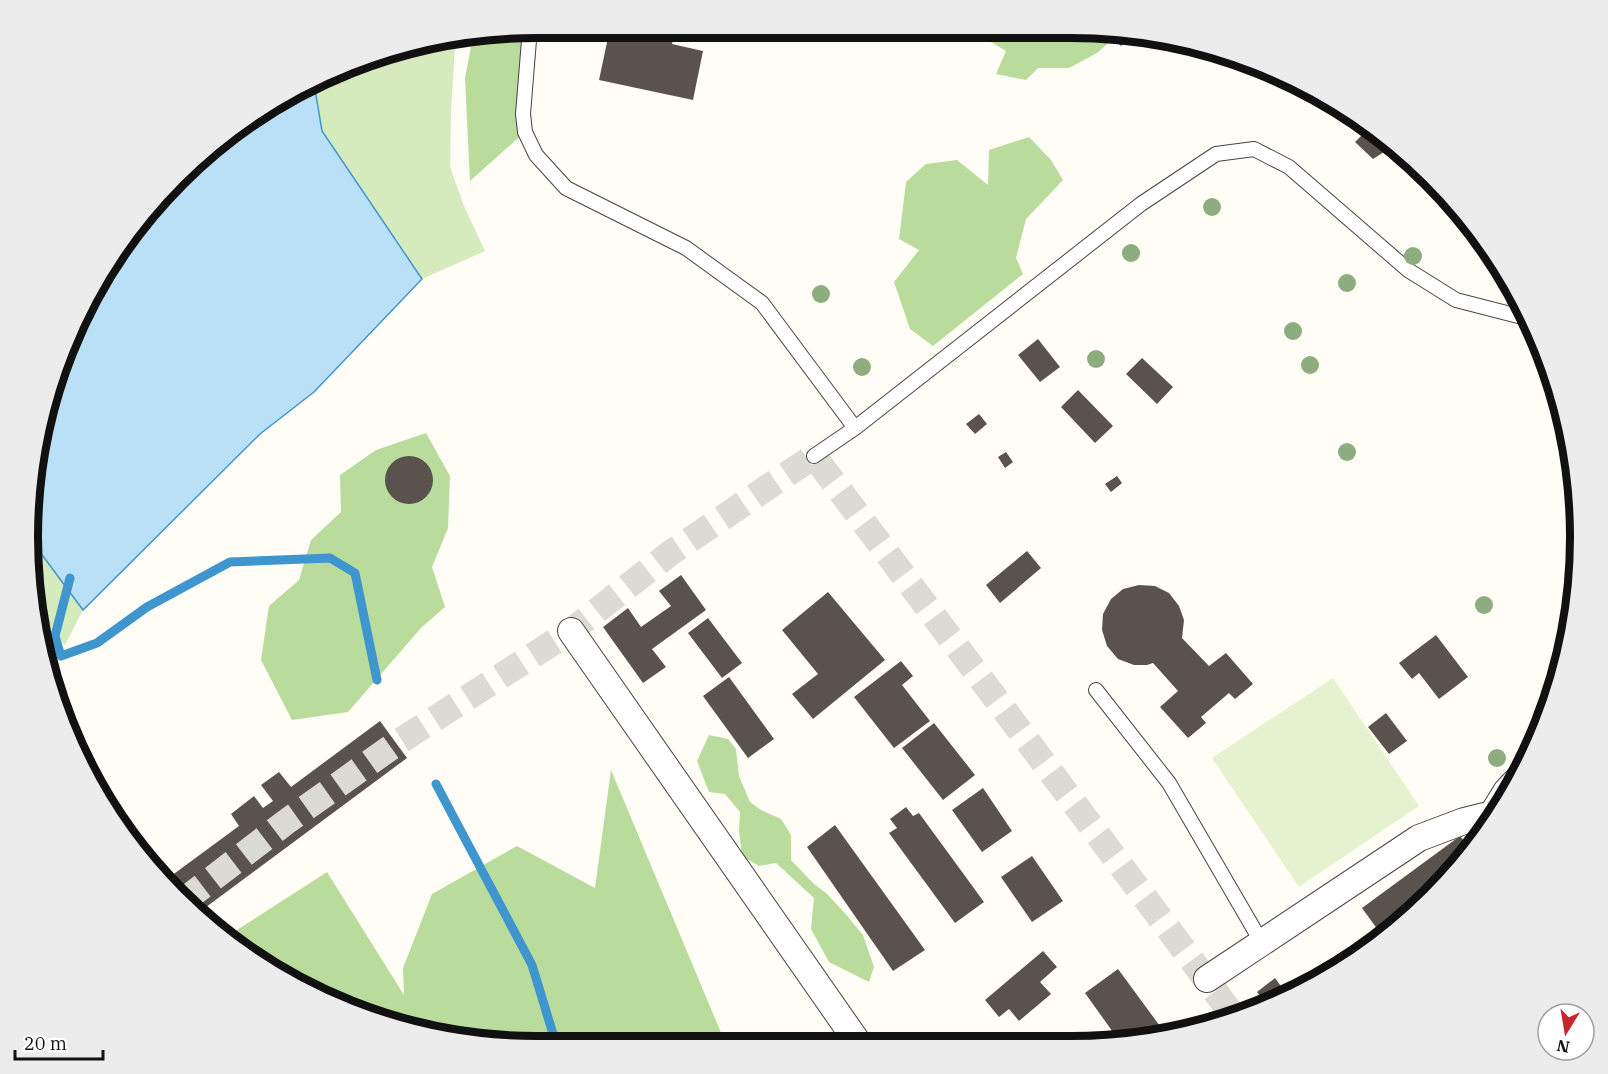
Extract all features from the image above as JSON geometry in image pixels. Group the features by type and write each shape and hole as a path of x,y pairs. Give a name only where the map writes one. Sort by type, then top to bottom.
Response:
{"street":[{"path":"571,631 853,1036"},
{"path":"1207,979 1419,838 1464,820 1482,820"}],"lane":[{"path":"529,38 523,114 525,132 536,155 566,188 686,248 762,303 855,428"},
{"path":"814,456 855,428 1141,204 1216,154 1254,149 1289,167 1408,270 1456,300 1519,316"},
{"path":"1096,690 1169,783 1262,943"},
{"path":"1498,796 1506,782"}],"green space":[{"path":"530,38 525,132 470,181 465,78 472,42"},
{"path":"986,39 1112,40 1097,53 1069,68 1038,68 1026,80 996,74 1006,51"},
{"path":"454,45 450,167 464,206 485,251 422,279 322,131 315,89 376,64"},
{"path":"1029,137 1051,160 1063,180 1026,219 1016,258 1023,274 933,346 910,329 894,282 919,250 899,239 906,182 926,164 957,160 988,185 989,150"},
{"path":"426,433 450,476 448,528 432,567 445,607 421,628 348,712 292,720 261,660 269,606 299,580 311,540 341,512 340,475 376,450"},
{"path":"38,550 83,610 65,645 46,627"},
{"path":"1333,678 1419,806 1299,887 1212,758"},
{"path":"709,735 728,739 736,749 739,776 750,802 781,819 791,835 791,860 826,893 863,935 874,967 869,982 829,962 811,929 814,898 776,863 759,866 742,856 739,830 740,812 725,794 709,792 697,761"},
{"path":"611,770 722,1036 504,1035 440,1027 376,1010 316,985 287,970 233,933 327,872 404,995 403,968 432,894 517,846 595,888"}],"water":[{"path":"315,89 322,131 422,279 314,392 260,434 83,610 38,550 38,537 39,504 47,440 64,376 89,316 122,259 161,208 184,184 208,161 259,122"}],"building":[{"path":"608,38 673,38 672,44 703,51 693,100 599,80"},
{"path":"1115,40 1126,41 1121,46"},
{"path":"1364,133 1414,174 1412,176 1384,152 1373,159 1355,142"},
{"path":"1038,339 1060,367 1040,382 1018,355"},
{"path":"1142,358 1173,387 1157,404 1126,374"},
{"path":"1078,390 1113,426 1095,443 1061,407"},
{"path":"979,414 987,424 975,434 966,424"},
{"path":"1006,452 1013,462 1005,468 998,457"},
{"path":"404,456 414,456 426,463 433,475 433,485 426,497 414,504 404,504 389,493 385,485 385,475 396,460"},
{"path":"1117,476 1122,483 1111,492 1105,484"},
{"path":"1027,551 1041,568 1000,603 986,585"},
{"path":"681,575 706,610 652,649 666,667 643,683 603,627 628,608 641,627 671,606 659,591"},
{"path":"1139,585 1155,586 1169,593 1179,606 1184,620 1182,638 1209,666 1226,653 1253,684 1235,699 1229,693 1201,717 1206,723 1188,738 1160,707 1178,691 1153,663 1134,665 1118,659 1107,646 1102,630 1103,614 1111,599 1123,589"},
{"path":"828,592 885,660 813,719 792,694 818,674 782,630"},
{"path":"708,618 742,663 722,678 688,633"},
{"path":"1436,635 1468,677 1439,699 1419,673 1412,679 1399,663"},
{"path":"901,661 913,676 902,685 930,721 894,748 854,697"},
{"path":"729,677 774,739 748,758 703,696"},
{"path":"1386,713 1407,741 1389,754 1368,727"},
{"path":"380,721 407,758 204,909 171,876 239,826 231,814 254,796 263,808 273,801 261,785 279,772 291,787"},
{"path":"934,723 975,775 943,800 902,748"},
{"path":"983,788 1012,831 982,852 952,810"},
{"path":"906,807 913,816 919,813 984,902 955,923 889,833 897,828 890,819"},
{"path":"835,825 925,950 893,971 807,847"},
{"path":"1460,836 1465,843 1424,890 1378,930 1362,908"},
{"path":"1032,856 1063,901 1032,922 1001,877"},
{"path":"1043,951 1057,967 1040,982 1051,994 1019,1021 1009,1009 999,1017 985,1000"},
{"path":"1118,969 1161,1028 1114,1034 1085,993"},
{"path":"1275,978 1283,989 1262,998 1257,992"}],"waterway":[{"path":"70,578 55,636 61,656 97,643 147,607 230,562 330,558 355,573 377,680"},
{"path":"436,784 532,965 554,1036"}],"tunnel":[{"path":"190,896 286,822 397,743 571,631 669,554 814,456 1230,1011"}]}
